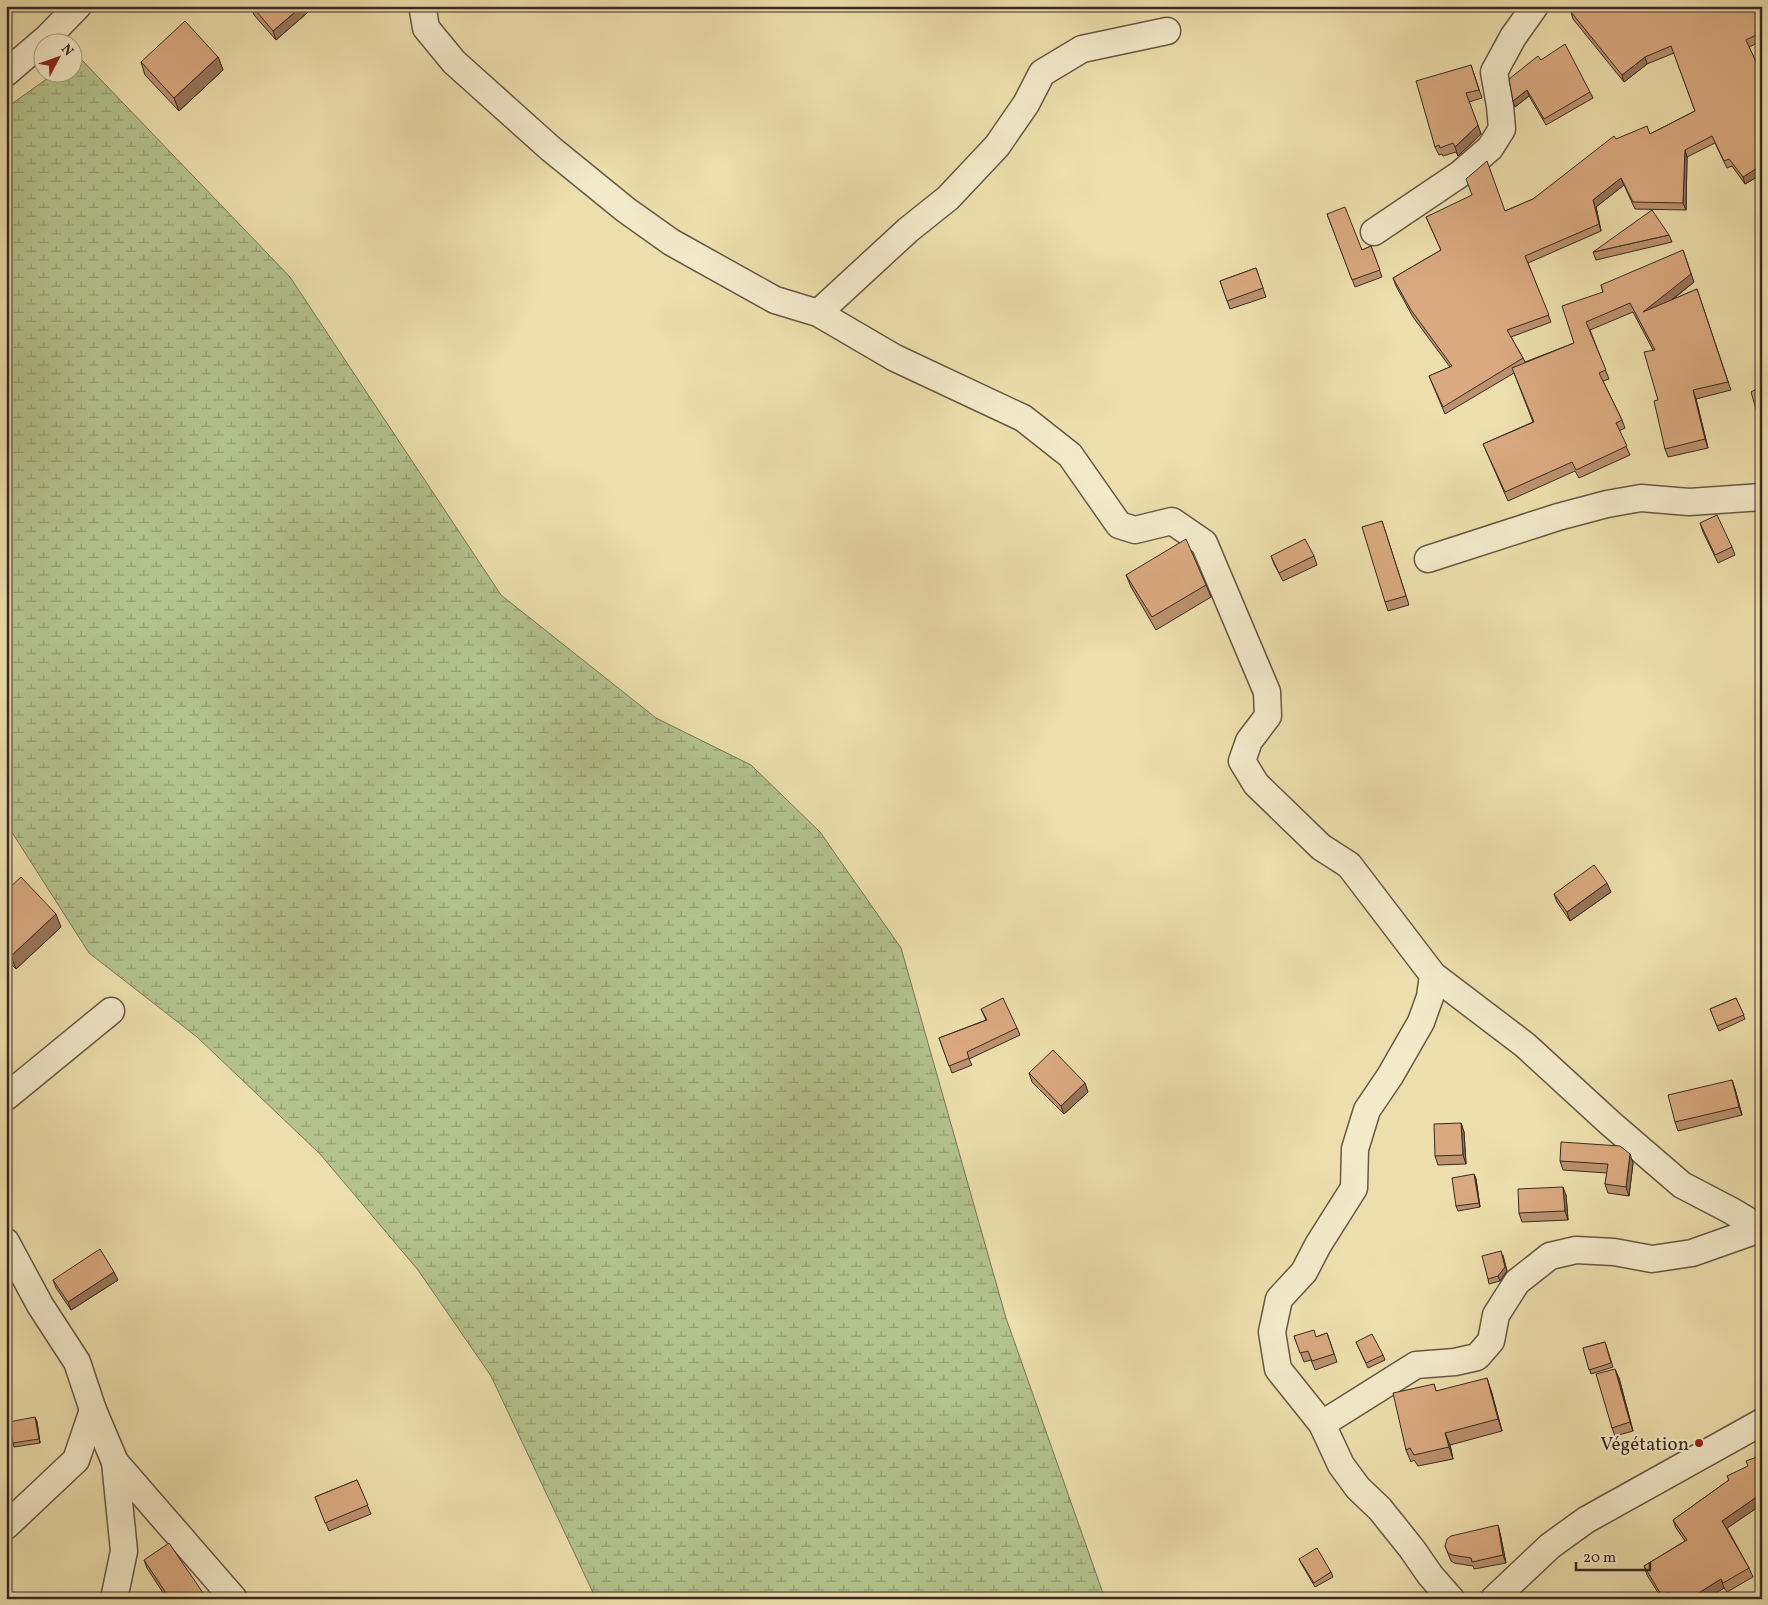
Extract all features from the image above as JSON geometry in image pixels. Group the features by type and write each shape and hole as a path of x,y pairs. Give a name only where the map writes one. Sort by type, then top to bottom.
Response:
{"street":[{"path":"6,72 48,37 78,6"},
{"path":"424,6 426,28 454,62 551,149 626,210 671,242 775,300 818,313 895,358 1023,418 1070,455 1119,526 1135,530 1172,521 1204,543 1268,692 1268,716 1249,741 1242,761 1256,784 1321,847 1349,865 1433,975 1525,1045 1610,1123 1682,1185 1730,1210 1761,1229"},
{"path":"1374,232 1460,174 1490,148 1502,129 1494,72 1513,37 1535,6"},
{"path":"818,313 908,230 948,198 991,153 1026,104 1042,73 1082,49 1167,31"},
{"path":"1428,559 1558,517 1607,504 1641,498 1689,502 1762,497"},
{"path":"1433,975 1430,997 1421,1022 1394,1069 1367,1110 1364,1118 1355,1149 1354,1188 1318,1245 1304,1272 1279,1299 1272,1332 1278,1369 1322,1424 1341,1465 1358,1488 1380,1509 1412,1549 1430,1576 1451,1599"},
{"path":"6,1097 111,1011"},
{"path":"1322,1424 1416,1365 1455,1362 1477,1357 1491,1341 1496,1315 1517,1282 1550,1256 1576,1250 1614,1252 1652,1259 1692,1253 1761,1229"},
{"path":"6,1242 40,1305 77,1362 93,1410 115,1462 124,1551 114,1599"},
{"path":"6,1526 76,1460 93,1410"},
{"path":"1494,1599 1550,1546 1586,1520 1762,1422"},
{"path":"115,1462 234,1599"}],"green space":[{"path":"82,60 290,277 501,595 656,718 751,765 820,832 901,948 1006,1318 1105,1599 596,1599 491,1376 418,1270 320,1154 197,1037 89,953 6,823 6,108 42,82 82,82"}],"building":[{"path":"252,6 302,6 273,31"},
{"path":"1578,6 1762,6 1762,32 1746,40 1762,75 1762,165 1743,177 1729,159 1724,161 1712,136 1685,150 1683,203 1633,202 1621,178 1593,200 1599,224 1525,256 1549,315 1507,330 1523,358 1443,407 1429,376 1452,366 1411,310 1393,278 1441,250 1426,217 1472,195 1466,179 1487,161 1505,211 1533,199 1614,136 1616,139 1647,126 1650,134 1695,111 1671,46 1645,57 1622,75 1571,12"},
{"path":"185,21 218,57 174,98 141,62"},
{"path":"1565,44 1590,92 1544,119 1527,90 1513,101 1509,79 1538,56 1541,60"},
{"path":"1471,65 1479,90 1466,93 1478,125 1455,147 1453,143 1440,148 1439,145 1435,147 1416,81"},
{"path":"1345,207 1362,250 1371,246 1380,270 1352,280 1327,214"},
{"path":"1652,210 1669,235 1593,252"},
{"path":"1683,250 1691,274 1643,312 1697,289 1728,382 1693,390 1705,439 1665,449 1654,401 1658,400 1644,352 1655,350 1630,303 1586,322 1606,370 1599,373 1622,420 1616,423 1627,446 1576,470 1572,462 1505,492 1483,444 1534,422 1512,368 1574,343 1562,306 1603,292 1601,285"},
{"path":"1256,268 1263,288 1227,301 1220,281"},
{"path":"1762,386 1762,416 1758,416 1751,392"},
{"path":"1717,515 1732,547 1715,555 1700,523"},
{"path":"1382,521 1406,596 1385,602 1362,527"},
{"path":"1186,539 1206,585 1152,617 1126,575"},
{"path":"1305,539 1314,556 1279,573 1271,556"},
{"path":"1594,865 1607,883 1567,912 1554,894"},
{"path":"21,877 56,914 11,956 6,951 6,891"},
{"path":"1003,998 1017,1028 967,1052 969,1058 949,1066 939,1038 987,1020 981,1009"},
{"path":"1736,998 1744,1015 1717,1026 1710,1009"},
{"path":"1053,1050 1085,1083 1061,1106 1029,1073"},
{"path":"1732,1080 1739,1107 1675,1122 1668,1095"},
{"path":"1461,1123 1463,1155 1435,1156 1434,1124"},
{"path":"1561,1142 1620,1146 1630,1154 1626,1187 1605,1184 1608,1164 1560,1161"},
{"path":"1474,1174 1479,1203 1456,1206 1452,1178"},
{"path":"1563,1187 1565,1211 1519,1213 1518,1189"},
{"path":"100,1249 114,1272 68,1302 53,1280"},
{"path":"1501,1251 1505,1267 1498,1276 1488,1279 1482,1256"},
{"path":"1314,1330 1316,1337 1327,1333 1334,1354 1312,1361 1308,1351 1300,1353 1294,1336"},
{"path":"1372,1334 1383,1355 1366,1363 1356,1342"},
{"path":"1605,1342 1611,1363 1589,1370 1583,1348"},
{"path":"1615,1369 1630,1422 1612,1428 1596,1374"},
{"path":"1487,1378 1498,1419 1445,1433 1449,1447 1414,1455 1410,1448 1406,1450 1393,1393 1434,1384 1436,1391"},
{"path":"35,1417 39,1439 13,1443 9,1422"},
{"path":"1757,1457 1762,1466 1762,1508 1758,1496 1722,1521 1749,1568 1723,1583 1721,1579 1689,1599 1672,1599 1668,1592 1662,1596 1644,1566 1687,1540 1673,1520 1729,1480 1727,1476 1748,1466 1746,1461"},
{"path":"357,1480 368,1505 325,1523 315,1497"},
{"path":"1498,1525 1503,1555 1472,1562 1471,1558 1448,1553 1445,1546 1447,1539 1451,1536"},
{"path":"169,1543 203,1593 195,1599 170,1599 144,1560"},
{"path":"1317,1548 1331,1572 1314,1583 1299,1559"}],"place":[{"name":"Végétation","path":"1699,1443"}]}
